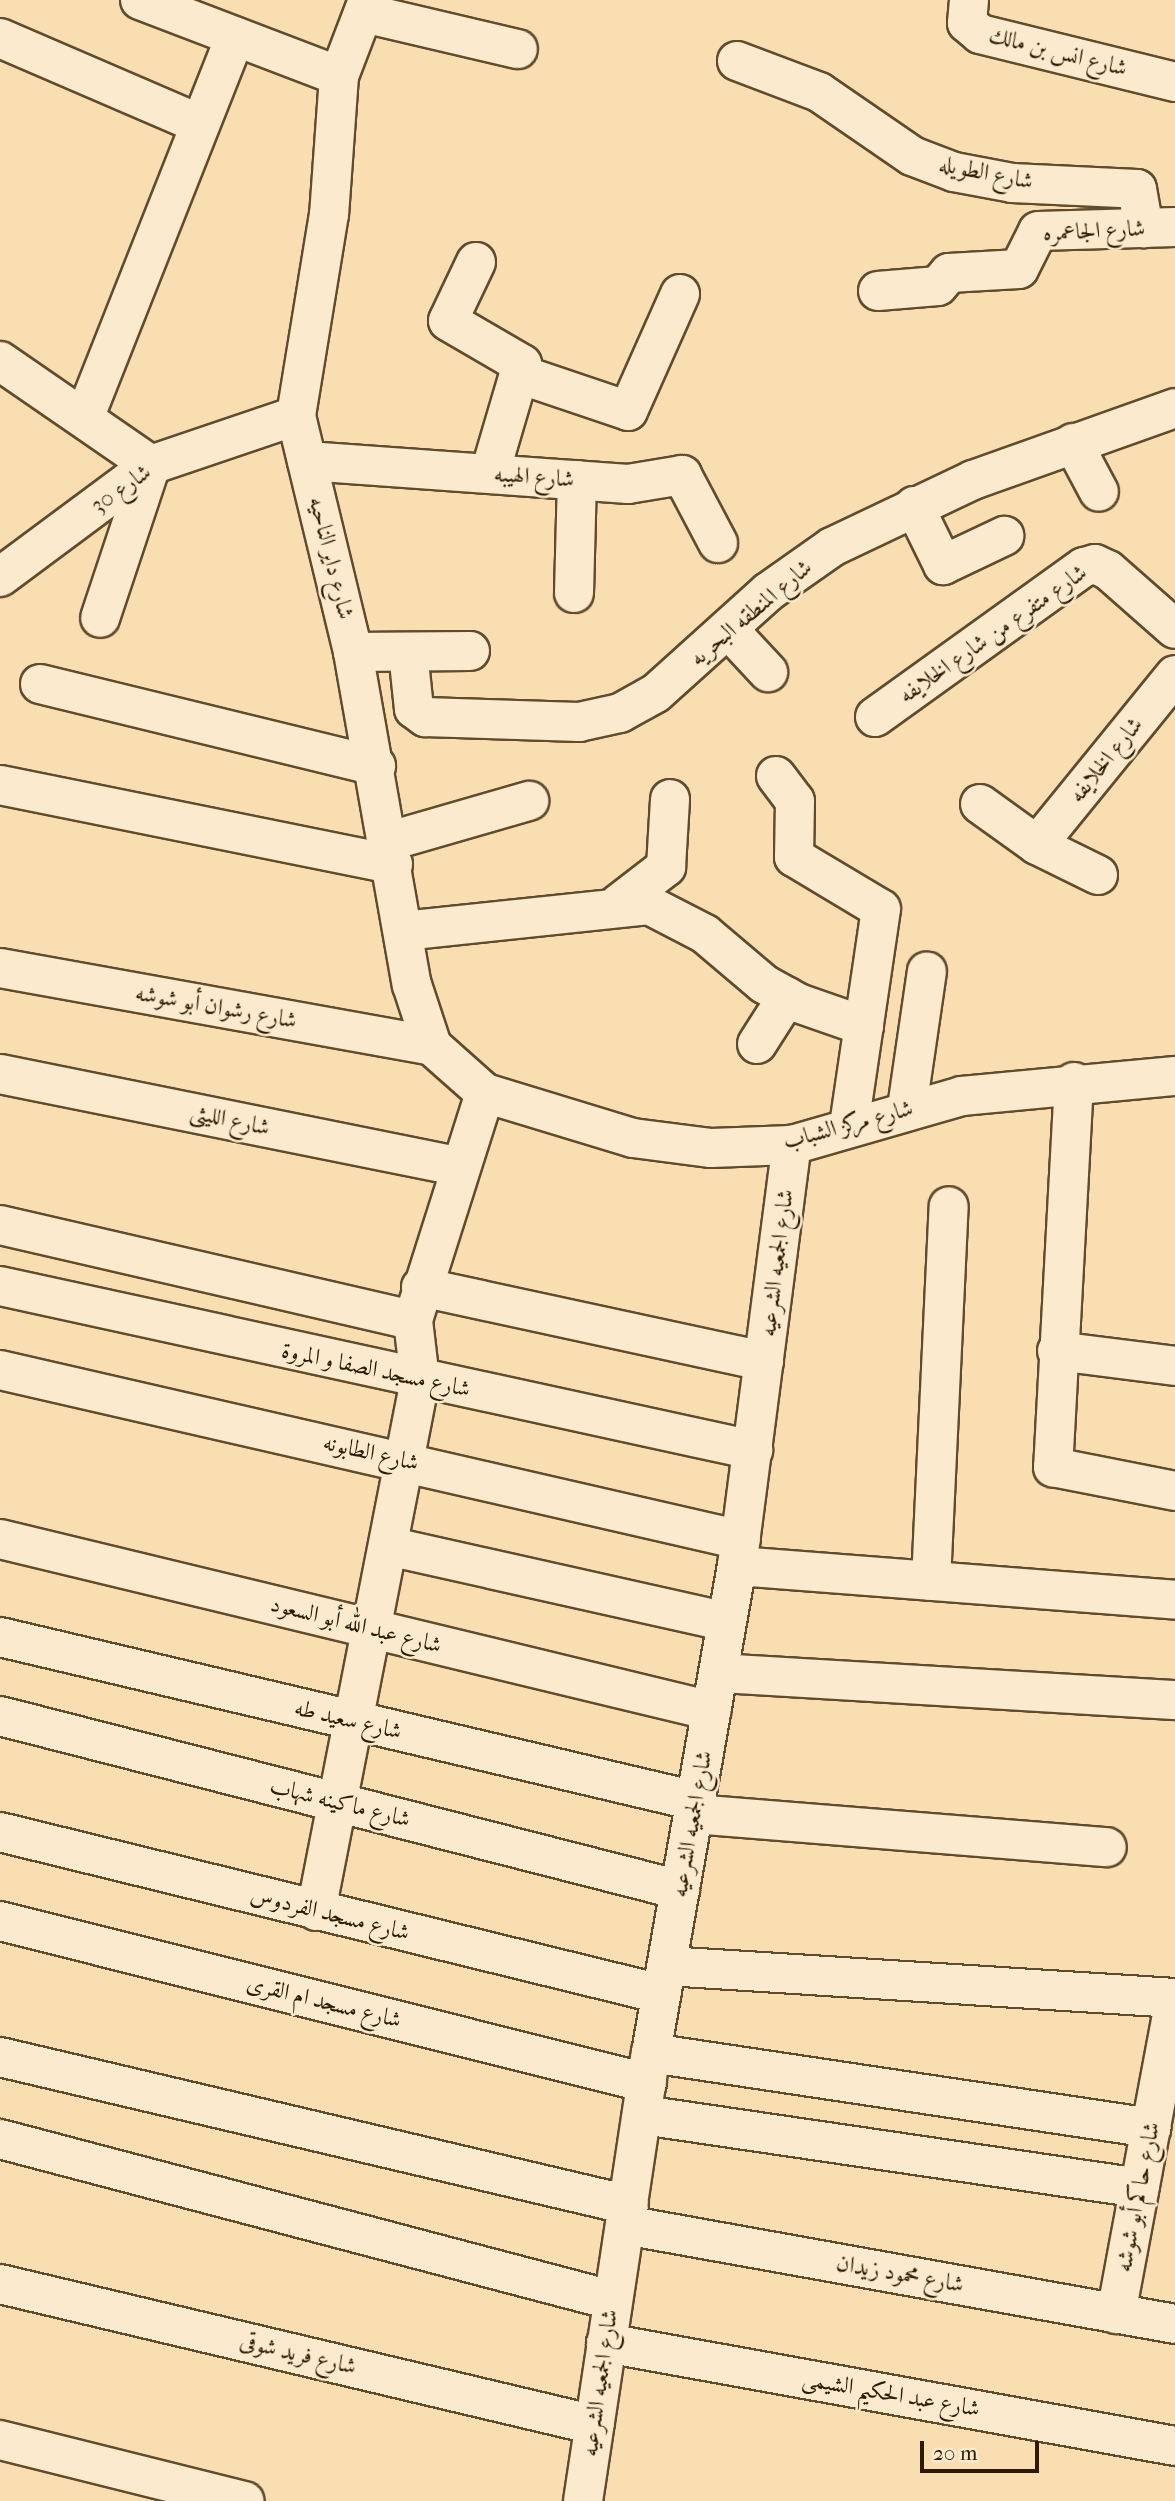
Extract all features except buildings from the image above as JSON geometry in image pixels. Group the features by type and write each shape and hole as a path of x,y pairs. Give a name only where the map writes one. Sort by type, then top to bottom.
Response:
{"street":[{"name":"شارع انس بن مالك","path":"970,0 967,23 981,34 1175,82"},
{"path":"156,3 234,37 339,76"},
{"path":"366,7 519,48"},
{"name":"شارع داير الناحيه","path":"366,7 339,76 329,214 296,416 353,652 392,853 412,985 432,1046"},
{"path":"85,416 234,37"},
{"path":"0,38 200,124"},
{"name":"شارع الطويله","path":"737,61 819,92 912,156 954,172 1012,183 1137,189 1159,228"},
{"name":"شارع الجاعمره","path":"878,291 938,286 949,273 1019,269 1038,231 1159,228"},
{"path":"476,262 448,321 522,364 490,474"},
{"path":"519,374 628,411 680,294"},
{"path":"0,361 85,416 151,465 100,618"},
{"name":"شارع المنطقه البحريه","path":"408,652 414,709 425,717 579,722 620,713 656,693 728,629 832,547 914,506 1073,443 1175,408"},
{"name":"شارع 30","path":"7,562 151,465 296,416"},
{"path":"1073,443 1099,492"},
{"name":"شارع الهيبه","path":"307,460 628,484 682,475 718,543"},
{"path":"573,593 577,480"},
{"path":"914,506 943,565 1004,536"},
{"name":"شارع متفرع من شارع الخلايفه","path":"875,717 1084,567 1108,570 1175,629"},
{"path":"728,629 768,672"},
{"path":"353,652 470,651"},
{"name":"شارع الخلايفه","path":"1037,845 1175,675"},
{"path":"40,684 376,766"},
{"path":"776,776 795,801 794,857 881,909 849,1126"},
{"path":"0,785 392,853 529,801"},
{"path":"618,904 666,867 670,799"},
{"path":"980,804 1037,845 1098,875"},
{"path":"403,931 618,904 649,905 668,912 787,997 864,1026"},
{"name":"شارع رشوان أبو شوشه","path":"0,968 432,1046"},
{"path":"907,1108 927,971"},
{"path":"757,1044 787,997"},
{"path":"317,1911 420,1380 417,1304 485,1093 432,1046"},
{"name":"شارع الليثى","path":"0,1073 460,1167"},
{"name":"شارع مركز الشباب","path":"485,1093 633,1138 711,1148 792,1145 907,1108 1074,1082 1175,1076"},
{"path":"1074,1082 1057,1351 1053,1467 1175,1491"},
{"name":"شارع الجمعيه الشرعيه","path":"583,2501 611,2300 739,1553 792,1145"},
{"path":"931,1581 949,1206"},
{"path":"0,1225 417,1304 764,1361"},
{"name":"شارع مسجد الصفا و المروة","path":"0,1286 420,1380 753,1450"},
{"path":"1057,1351 1175,1366"},
{"name":"شارع الطابونه","path":"0,1370 404,1461 739,1553 931,1581 1175,1600"},
{"name":"شارع عبد الله أبو السعود","path":"0,1539 712,1711"},
{"path":"388,1546 727,1622"},
{"name":"شارع سعيد طه","path":"0,1637 353,1721 695,1807 1107,1847"},
{"path":"719,1673 1175,1700"},
{"name":"شارع ماكينه شهاب","path":"0,1716 680,1890"},
{"name":"شارع مسجد الفردوس","path":"0,1832 317,1911 664,1980 1175,1998"},
{"name":"شارع مسجد ام القرى","path":"0,1921 647,2084"},
{"name":"شارع حاكم أبو شوشه","path":"1116,2314 1175,1998"},
{"name":"شارع محمود زيدان","path":"0,2056 627,2215 1175,2324"},
{"path":"647,2084 1151,2128"},
{"path":"647,2084 1140,2188"},
{"path":"0,2139 611,2300"},
{"name":"شارع فريد شوقى","path":"0,2284 595,2425"},
{"name":"شارع عبد الحكيم الشيمى","path":"606,2343 1175,2446"},
{"path":"0,2440 245,2501"}]}
